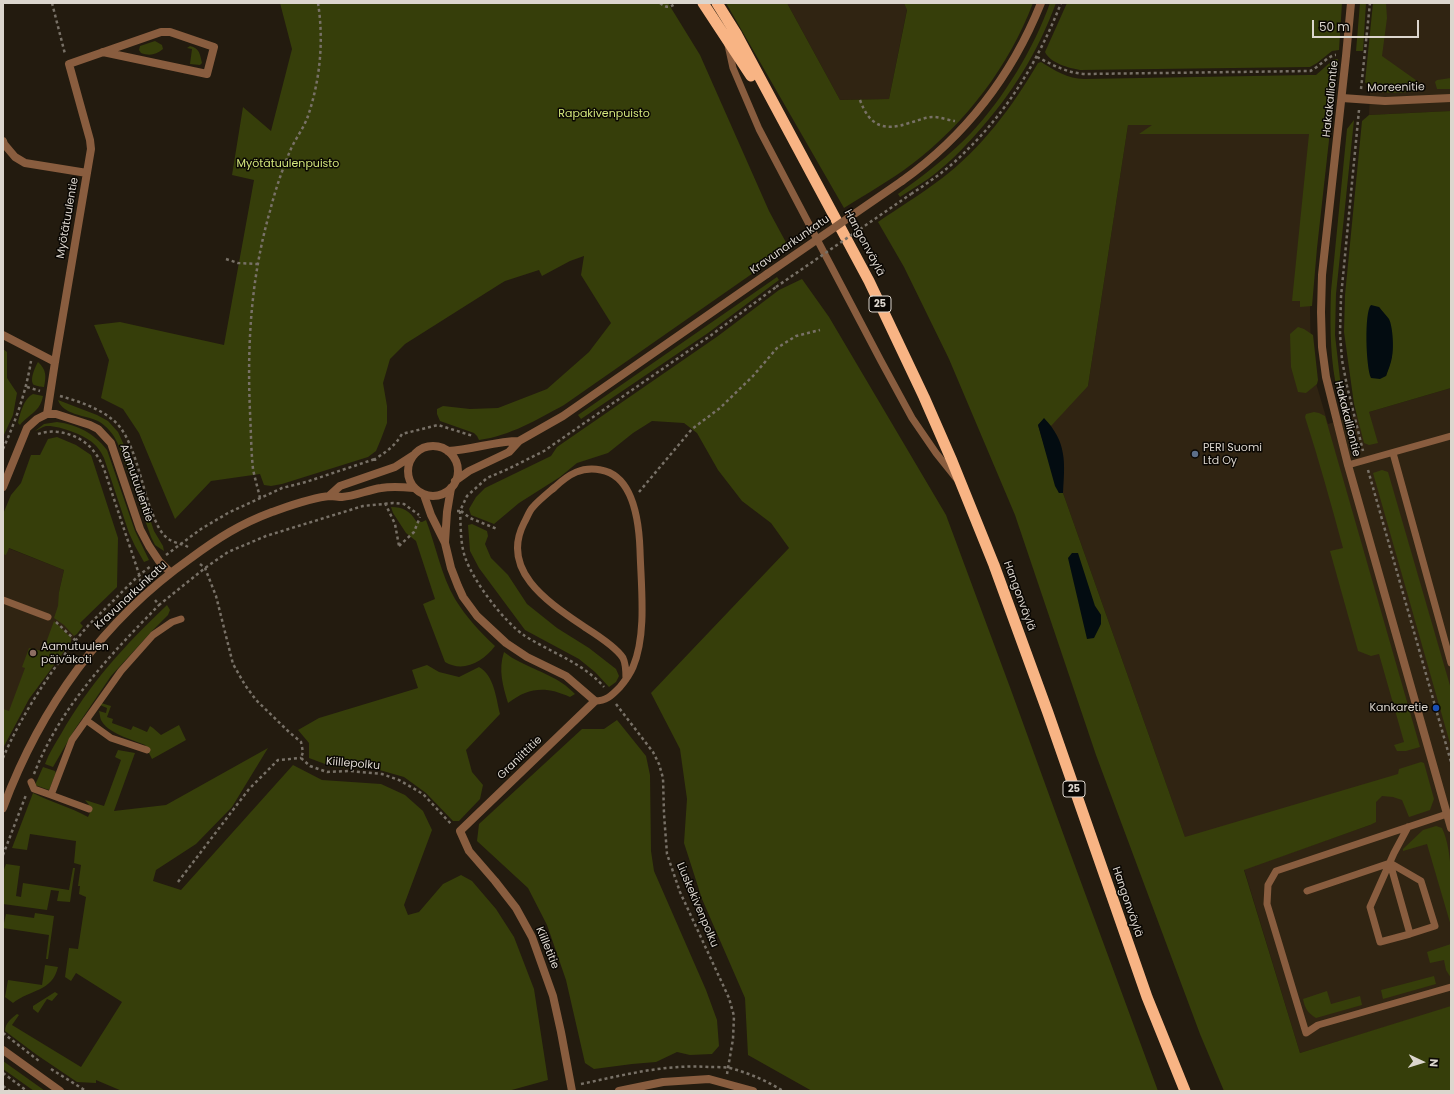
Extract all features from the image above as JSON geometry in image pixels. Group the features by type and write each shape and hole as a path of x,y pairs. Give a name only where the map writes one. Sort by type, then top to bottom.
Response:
{"highway":[{"name":"Hangonväylä","path":"703,3 786,128"},
{"name":"Hangonväylä","path":"717,3 834,214 885,314 963,486 994,565 1048,713 1147,997 1185,1091"}],"street":[{"name":"Kravunarkunkatu","path":"453,485 470,471 509,452 519,441 542,429 568,412 902,181 937,154 967,123 998,85 1028,33 1041,3"},
{"name":"Hakakalliontie","path":"1351,3 1322,275 1322,346 1326,377 1348,465 1451,828"},
{"path":"69,64 103,52 161,32 170,32 214,47 207,74 103,52"},
{"name":"Myötätuulentie","path":"47,414 91,149 90,140 69,64"},
{"name":"Moreenitie","path":"1342,98 1385,101 1451,98"},
{"path":"3,141 15,157 25,163 87,173"},
{"path":"3,335 55,362"},
{"path":"3,487 5,478 27,428 37,419 47,414"},
{"name":"Aamutuulentie","path":"47,414 56,414 90,425 98,429 108,439 116,455 140,529 159,561 170,572"},
{"name":"Kravunarkunkatu","path":"448,451 477,448 506,441 519,441"},
{"path":"445,543 447,512 453,485 458,473 454,457 442,447 427,446 421,448 412,456 408,463 407,472 409,480 414,488 424,494 438,495 445,493 453,485"},
{"name":"Kravunarkunkatu","path":"330,496 340,486 395,466 412,456"},
{"name":"Kravunarkunkatu","path":"3,808 17,771 36,732 73,674 105,634 170,572 232,530 256,518 281,509 330,496 343,497 398,486 414,488"},
{"path":"424,494 430,515 445,543 452,568 463,597 477,616 506,643 527,657 566,676 595,701"},
{"name":"Graniittitie","path":"460,832 595,701"},
{"path":"1442,798 1451,796"},
{"name":"Kiilletitie","path":"460,832 469,851 496,881 516,908 532,937 553,996 572,1091"},
{"path":"3,1050 60,1091"},
{"path":"619,1091 663,1082 709,1079 754,1091"}],"lane":[{"path":"728,41 733,68 759,129 877,354 912,418 936,453 963,486"},
{"path":"1348,465 1451,436"},
{"path":"1393,453 1451,663"},
{"path":"595,701 612,696 626,679 633,667 642,637 639,533 633,500 624,485 614,475 604,470 585,468 573,473 558,484 532,508 520,530 517,546 519,563 526,578 556,608 600,638 618,653 623,659 626,670 626,679"},
{"path":"3,600 48,617"},
{"path":"52,795 72,740 121,671 154,635 172,622 181,619"},
{"path":"86,720 111,738 147,750"},
{"path":"30,782 34,789 89,809"},
{"path":"1447,814 1276,871 1268,885 1267,904 1306,1033 1318,1025 1451,987"},
{"path":"1307,891 1390,863 1421,881 1435,926 1380,942 1370,907 1390,863 1408,827"},
{"path":"1390,863 1410,934"}],"path":[{"path":"52,3 69,64"},
{"path":"260,498 253,470 249,370 250,323 257,264 270,210 290,151 307,118 316,86 321,39 318,3"},
{"path":"660,3 666,7 672,6 676,3"},
{"path":"1370,3 1341,297 1340,334 1347,386 1366,460 1451,762"},
{"path":"1037,56 1073,74 1310,71 1318,68 1331,55 1364,57"},
{"path":"860,100 868,116 874,122 885,128 933,117 967,123"},
{"path":"776,287 911,194"},
{"path":"226,259 238,263 257,264"},
{"path":"633,500 692,429 720,408 753,376 777,348 796,336 820,330"},
{"path":"3,449 13,427 27,387 33,351"},
{"path":"378,473 375,459 390,450 398,442 402,434 438,425 474,436 477,448"},
{"path":"483,465 487,478"},
{"path":"382,488 385,504 395,524 399,546 414,532 420,516"},
{"name":"Liuskekivenpolku","path":"497,529 470,518 460,511 460,538 464,556 484,590 514,627 526,636 565,657 596,678 612,696 618,708 640,734 653,752 659,764 664,778 664,814 667,854 680,892 729,998 734,1016 733,1039 724,1082"},
{"path":"178,882 249,789 278,760 301,758 303,752 301,742 256,700 233,664 216,596 205,568"},
{"path":"48,617 62,626 76,641"},
{"name":"Kiillepolku","path":"301,758 310,766 327,772 350,771 382,774 399,780 423,794 447,821 460,832"},
{"path":"3,1033 41,1062"},
{"path":"47,1067 86,1091"},
{"path":"3,1073 28,1091"},
{"path":"3,1086 10,1091"}],"shaded area":[{"path":"787,3 904,3 907,9 889,99 840,100"},
{"path":"1374,3 1451,3 1451,111 1369,115"},
{"path":"1331,120 1310,306 1311,366 1328,424 1451,388 1451,1007 1300,1053 1244,869 1370,825 1186,840 1063,493 1038,414 1088,386 1128,125"},
{"path":"1371,305 1379,307 1389,319 1392,332 1393,353 1391,362 1386,376 1380,379 1371,378 1369,372 1366,340 1367,318"},
{"path":"1044,418 1052,427 1061,444 1064,462 1063,493 1059,493 1055,486 1038,425"},
{"name":"Aamutuulen päiväkoti","path":"3,546 64,570 59,592 80,623 71,642 29,699 3,748"},
{"path":"1072,553 1078,553 1095,606 1101,615 1101,624 1094,638 1087,639 1068,558"}],"green space":[{"path":"280,3 668,3 700,55 769,211 789,248 564,405 513,431 479,440 474,433 440,421 437,414 437,409 443,406 470,409 498,408 547,389 589,352 611,323 581,275 584,256 570,261 542,276 539,270 505,281 405,344 390,359 383,383 387,406 387,423 376,451 368,457 282,484 271,486 264,485 260,474 211,481 175,519 139,433 123,409 101,398 109,360 94,325 120,322 224,345 254,180 232,175 243,107 271,131 292,49"},
{"path":"726,3 787,3 840,100 889,99 907,10 904,3 1033,3 1012,49 984,92 968,112 932,148 912,164 844,208"},
{"path":"1050,3 1056,3 1041,38 1023,72 1002,103 972,139 948,163 928,179 900,197 898,194 954,150 971,133 995,104 1027,55"},
{"path":"1067,3 1342,3 1339,50 1332,51 1310,67 1080,70 1055,62 1047,56 1045,52"},
{"path":"1360,3 1366,3 1363,51 1356,51"},
{"path":"1373,3 1386,3 1387,18 1382,56 1420,83 1414,92 1381,92 1369,87 1365,82"},
{"path":"155,41 162,45 163,49 158,53 141,53 139,50 140,46"},
{"path":"190,46 198,50 202,63 200,65 190,64 192,49 187,48"},
{"path":"1334,59 1338,59 1312,306 1300,307 1300,301 1292,301 1309,134 1139,134 1152,125 1128,125 1088,386 1051,426 1044,419 1038,425 1059,493 1063,493 1185,837 1398,774 1399,769 1421,762 1424,763 1434,799 1430,810 1409,817 1402,800 1382,796 1376,802 1376,822 1244,870 1300,1053 1451,1006 1451,1091 1224,1091 1200,1034 1096,755 1015,515 949,359 904,267 878,222 933,185 970,154 1007,111 1038,63 1041,62 1056,71 1078,79 1316,75","holes":["1095,606 1101,615 1087,639"]},
{"path":"1451,78 1451,89 1437,89 1435,82 1437,80"},
{"path":"1451,111 1451,388 1369,412 1378,443 1369,445 1364,443 1354,404 1344,332 1345,295 1362,121 1369,115","holes":["1379,307 1389,320 1392,356 1386,376"]},
{"path":"1354,120 1336,294 1335,335 1340,379 1355,444 1348,436 1343,421 1335,380 1331,347 1331,291 1347,129"},
{"path":"777,277 779,280 708,333 581,419 578,415"},
{"path":"802,279 829,317 946,515 1158,1091 812,1091 748,1055 745,998 702,899 684,843 687,799 680,749 651,693 789,548 771,523 742,501 718,470 697,433 684,423 652,421 633,433 608,453 577,463 560,477 519,503 494,524 471,515 469,509 476,497 485,488 551,456 557,447 718,336 779,290"},
{"path":"1298,327 1313,335 1318,380 1317,384 1306,393 1298,392 1291,367 1290,334"},
{"path":"3,349 7,352 7,378 17,393 13,415 3,437"},
{"path":"38,362 43,368 45,374 44,387 34,385 32,380 35,367"},
{"path":"33,394 43,396 40,406 20,425 18,423 23,407 27,399"},
{"path":"58,400 97,415 108,421 118,432 129,456 154,531 163,546 164,551 155,545 151,537 118,444 112,434 98,421 69,412"},
{"path":"1314,412 1325,416 1420,747 1406,751 1397,751 1394,745 1404,742 1379,654 1371,656 1358,651 1330,551 1343,548 1305,417 1306,414"},
{"path":"57,422 72,425 91,434 107,450 135,531 149,560 144,562 135,546 129,533 104,458 96,446 84,437 57,427 46,426 35,431 44,424"},
{"path":"57,437 76,445 91,455 118,538 117,587 80,623 83,626 74,636 64,625 54,618 58,606 59,592 64,570 9,548 6,555 3,554 3,514 11,495 21,483 31,455 40,455 48,439"},
{"path":"1382,470 1388,472 1451,689 1451,747 1373,473"},
{"path":"391,507 406,510 416,521 422,522 426,520 450,590 464,612 495,646 479,661 466,666 452,665 445,662 423,604 435,599 416,541 406,533 393,513"},
{"path":"472,524 487,531 488,536 485,544 491,558 508,575 527,604 557,628 589,648 616,669 619,676 616,682 609,687 595,672 579,659 525,630 479,568 470,551 468,525"},
{"path":"167,605 170,610 168,615 111,676 75,729 53,767 45,764 48,756 72,715 96,682 122,650"},
{"path":"54,621 71,638 71,642 29,699 3,748 3,709 9,711 25,668 22,667 29,648 43,651"},
{"path":"504,652 518,661 556,679 575,694 570,697 553,691 538,690 523,694 508,703 501,672"},
{"path":"427,665 439,672 459,677 479,667 488,675 496,694 500,714 466,750 472,772 483,785 480,799 459,821 453,821 426,793 404,777 376,769 333,767 309,758 309,743 298,730 319,718 418,688 412,670"},
{"path":"101,703 111,706 107,717 113,719 112,723 131,730 133,726 147,732 150,726 161,735 179,725 186,740 152,759 145,745 121,736 104,725 99,711 106,713 107,708 100,705"},
{"path":"617,720 646,756 650,775 651,851 654,871 706,990 717,1020 719,1046 712,1054 690,1055 677,1052 656,1062 594,1069 585,1063 566,980 547,925 528,888 477,841 479,824 582,729 604,729"},
{"path":"268,748 232,807 196,844 156,870 153,881 181,890 293,765 322,780 381,784 405,795 423,811 432,830 404,905 408,915 419,912 443,884 461,875 472,881 496,909 514,937 534,989 548,1080 508,1091 122,1091 96,1080 96,1083 77,1082 5,1031 7,1023 17,1014 19,1015 12,1025 81,1067 122,1002 76,973 71,981 65,977 69,948 78,949 86,897 79,894 80,886 78,886 81,865 74,863 76,841 30,834 27,850 12,848 33,793 88,817 90,808 89,804 85,800 104,806 121,760 115,757 118,750 135,753 114,811 166,805"},
{"path":"43,767 55,771 56,773 49,790 35,785"},
{"path":"1436,826 1442,828 1446,838 1450,863 1451,926 1427,844 1403,851 1403,849 1423,830"},
{"path":"6,864 20,866 16,896 21,897 23,883 69,890 73,868 75,868 70,902 57,901 59,891 51,890 47,910 3,904 3,872"},
{"path":"35,913 54,916 48,959 46,959 49,935 3,928 6,914 34,918"},
{"path":"1451,944 1451,978 1446,970 1444,960 1430,963 1427,952"},
{"path":"45,965 58,967 55,975 46,986 20,998 13,1003 5,997 8,980 42,985"},
{"path":"1434,976 1436,984 1383,999 1381,990"},
{"path":"1327,991 1331,1004 1360,996 1362,1005 1316,1018 1307,1010 1303,999"},
{"path":"55,992 58,994 52,1001 47,999 38,1013 33,1009 33,1006"},
{"path":"3,1061 45,1091 34,1091 3,1069"}],"place":[{"name":"PERI Suomi Ltd Oy","path":"1195,454"},
{"name":"Aamutuulen päiväkoti","path":"33,653"},
{"name":"Kankaretie","path":"1436,708"}],"park label":[{"name":"Rapakivenpuisto","path":"604,114"},
{"name":"Myötätuulenpuisto","path":"288,164"}]}
